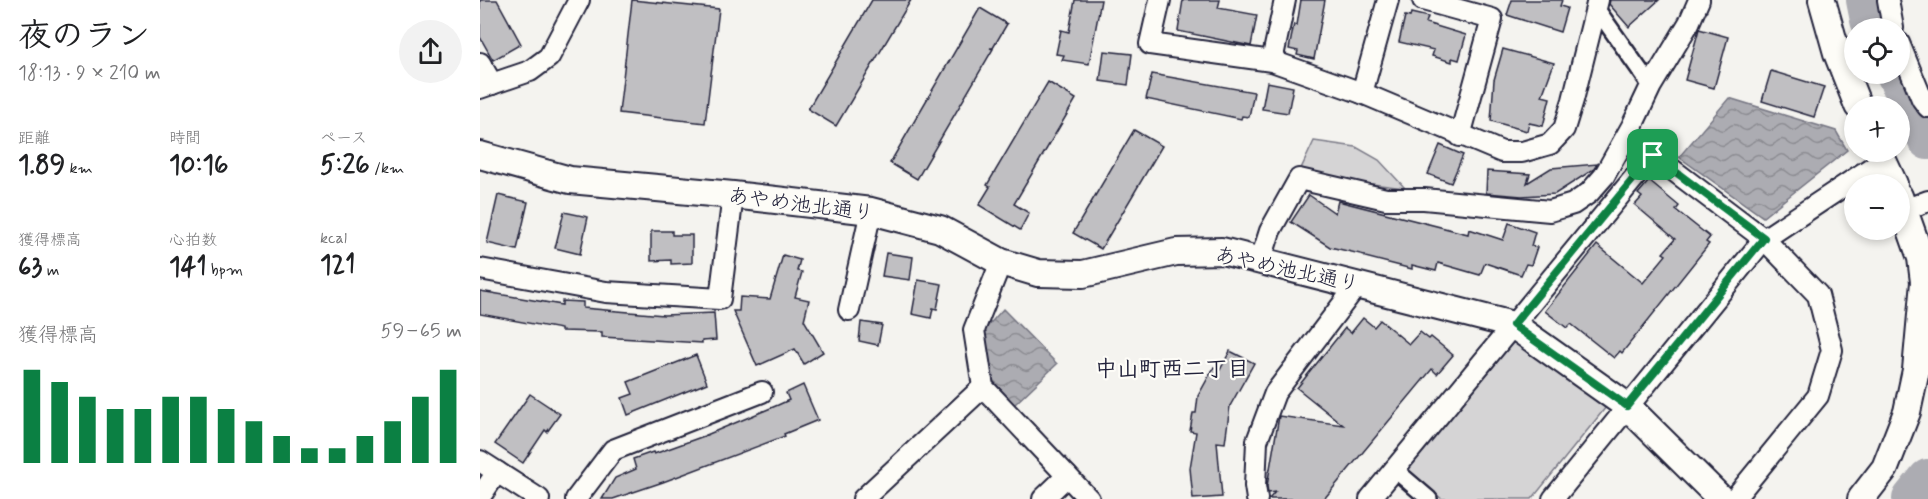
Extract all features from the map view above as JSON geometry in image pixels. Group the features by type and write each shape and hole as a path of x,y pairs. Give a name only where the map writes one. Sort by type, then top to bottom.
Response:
{"street":[{"path":"480,63 486,86 530,70 549,57 579,0"},
{"path":"1160,0 1150,44 1272,61 1362,93 1502,153 1522,152 1550,144 1564,129 1597,4"},
{"path":"1272,61 1285,0"},
{"path":"1362,93 1388,0"},
{"path":"1423,0 1492,19 1460,136"},
{"path":"1263,253 1270,231 1299,179 1386,199 1424,199 1530,210 1550,210 1573,204 1589,193 1604,176 1651,86 1689,23 1699,0"},
{"path":"1822,0 1837,53 1854,96"},
{"path":"1888,0 1891,18"},
{"path":"1597,4 1651,86"},
{"path":"1910,70 1922,99 1928,107"},
{"name":"あやめ池北通り","path":"480,155 570,180 871,211 940,228 1001,262 1038,273 1083,274 1176,252 1222,251 1513,325 1627,406 1721,499"},
{"path":"1370,499 1653,155 1764,238 1818,296 1832,350 1818,396 1734,499"},
{"path":"1553,499 1764,238 1872,162"},
{"path":"480,269 606,292 720,299 733,195"},
{"path":"1861,499 1885,468 1907,412 1916,370 1924,282 1910,202"},
{"path":"849,310 871,211"},
{"path":"1001,262 974,330 983,387 1089,499"},
{"path":"1257,499 1255,486 1257,441 1275,393 1358,284"},
{"path":"863,499 983,387"},
{"path":"576,499 613,450 762,392"},
{"path":"480,461 539,499"},
{"path":"1394,469 1429,499"},
{"path":"480,498 497,472"},
{"path":"1043,499 1067,476"}],"shaded area":[{"path":"1314,141 1356,147 1379,160 1405,188 1298,175"},
{"path":"1514,332 1606,407 1532,499 1442,499 1404,469"}],"water":[{"path":"1729,98 1836,131 1844,145 1844,152 1763,217 1679,157"},
{"path":"1003,309 1057,364 1014,405 987,374 985,329"}],"building":[{"path":"480,0 497,0 521,44 493,60 480,37"},
{"path":"632,0 719,9 705,123 619,113"},
{"path":"872,0 911,0 836,126 808,109"},
{"path":"1075,0 1101,0 1089,64 1062,60 1064,55 1056,54 1061,30 1069,32"},
{"path":"1183,0 1220,0 1218,8 1257,15 1251,46 1178,31"},
{"path":"1301,0 1325,0 1314,59 1297,55 1298,51 1289,49 1294,24 1297,25"},
{"path":"1512,0 1562,0 1560,6 1567,8 1560,32 1507,15"},
{"path":"1610,0 1659,0 1629,27 1609,4"},
{"path":"980,8 1007,24 993,48 990,48 993,49 917,179 890,163"},
{"path":"1411,13 1428,17 1426,23 1466,35 1459,60 1452,58 1452,62 1432,56 1434,50 1399,42 1405,16 1410,17"},
{"path":"1699,29 1728,37 1714,88 1685,80"},
{"path":"1503,49 1554,63 1542,96 1550,98 1543,126 1529,123 1527,131 1491,121 1494,80"},
{"path":"1104,51 1132,54 1128,85 1100,81"},
{"path":"1771,71 1824,87 1814,117 1762,101"},
{"path":"1152,74 1254,92 1249,117 1242,116 1241,119 1146,99"},
{"path":"1048,82 1076,99 1014,204 1029,213 1020,230 979,205 990,187 987,185"},
{"path":"1267,82 1293,87 1288,113 1262,109"},
{"path":"1134,130 1162,146 1101,249 1073,233"},
{"path":"1440,145 1463,155 1451,183 1428,174"},
{"path":"1597,164 1594,169 1555,194 1522,196 1486,193 1487,171 1530,174 1527,183 1551,168"},
{"path":"1649,181 1679,206 1676,210 1710,237 1706,242 1709,244 1622,353 1620,351 1614,358 1571,324 1567,328 1545,311 1597,245 1643,283 1666,255 1663,253 1675,239 1635,205 1642,197 1638,194"},
{"path":"498,195 528,202 517,250 487,243"},
{"path":"1309,195 1335,213 1338,201 1468,234 1469,229 1503,240 1509,223 1535,232 1531,246 1537,247 1531,265 1526,264 1521,275 1485,263 1480,275 1438,263 1436,271 1412,265 1412,269 1330,247 1291,222"},
{"path":"564,212 588,217 580,254 555,248"},
{"path":"651,231 672,231 672,235 692,235 692,263 671,264 671,260 651,261"},
{"path":"886,253 913,257 910,280 882,276"},
{"path":"783,255 800,260 797,271 802,272 795,297 809,300 804,320 823,352 804,364 795,349 757,366 733,311 739,311 740,297 770,299"},
{"path":"918,280 942,284 937,309 933,308 931,318 912,314"},
{"path":"480,291 562,305 562,301 583,302 583,308 664,315 714,313 716,340 702,341 702,343 602,337 602,332 561,331 561,329 480,314"},
{"path":"1363,318 1374,327 1380,320 1409,344 1420,332 1429,339 1431,337 1453,355 1437,374 1432,369 1324,499 1269,499 1275,492 1268,493 1267,486 1279,416 1343,425 1297,388 1345,328 1351,333"},
{"path":"861,322 882,325 878,345 859,341"},
{"path":"1230,351 1254,363 1230,406 1225,443 1217,442 1222,497 1193,499 1190,468 1196,432 1190,431 1193,413 1196,413 1198,396 1214,367 1220,370"},
{"path":"696,355 707,383 628,415 622,398 633,394 628,382"},
{"path":"803,385 818,420 784,434 785,436 663,482 613,499 602,499 615,478 636,469 633,459 704,436 778,405 789,400 786,393"},
{"path":"530,394 560,414 547,432 545,430 523,463 495,444"}],"waterway":[{"path":"1866,0 1870,18"},
{"path":"1901,84 1928,140"},
{"path":"1912,499 1928,479"}],"district":[{"name":"中山町西二丁目","path":"1172,368"}],"route":[{"path":"1653,155 1764,238 1627,406 1513,325 1653,155"}]}
